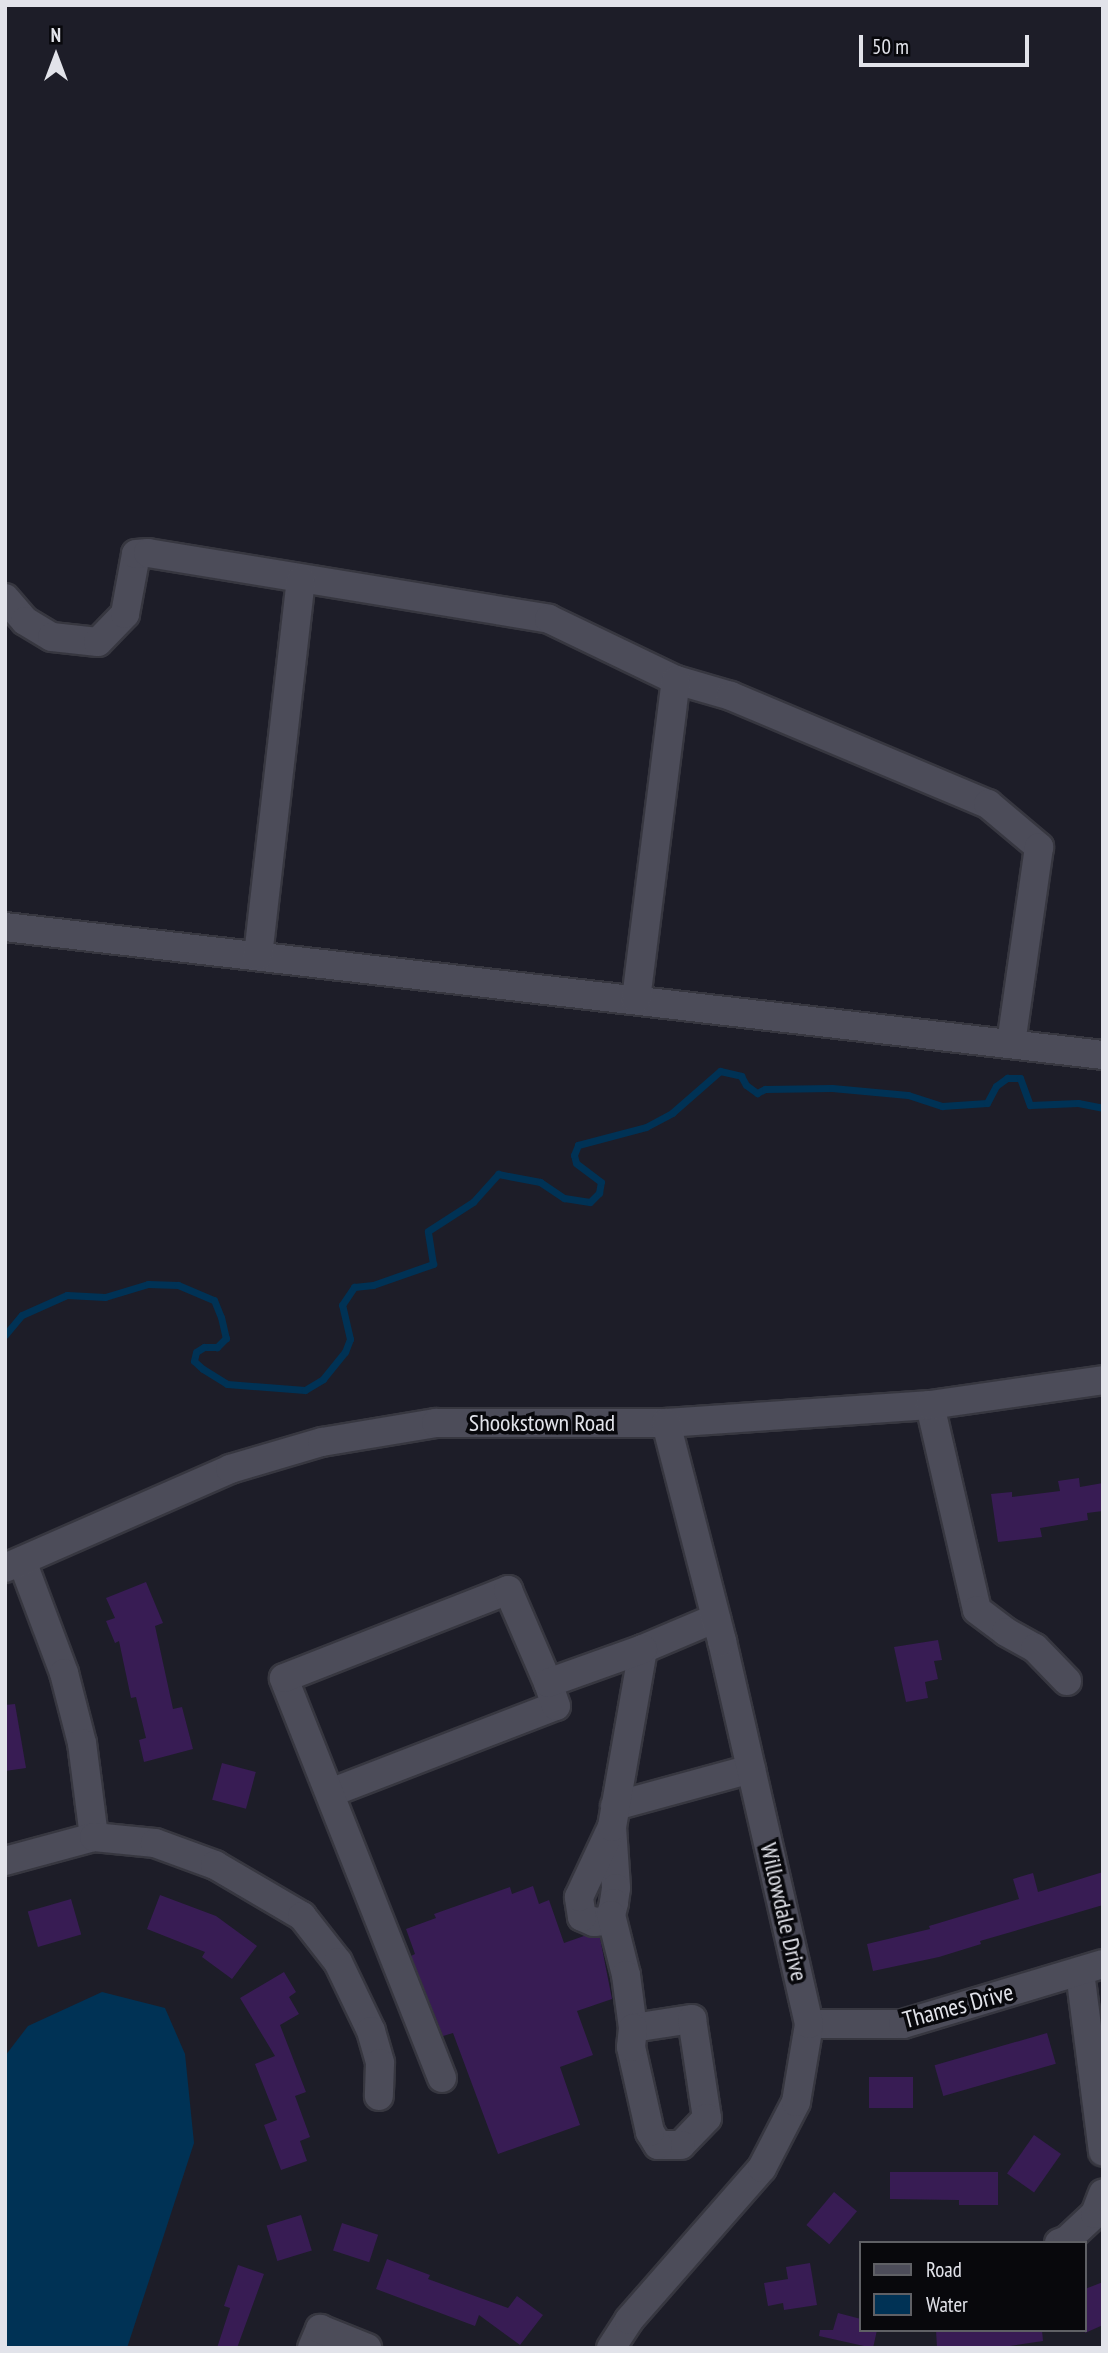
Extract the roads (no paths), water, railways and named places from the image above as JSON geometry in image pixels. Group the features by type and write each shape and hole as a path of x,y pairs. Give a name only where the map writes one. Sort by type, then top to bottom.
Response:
{"street":[{"path":"5,598 25,621 52,638 98,642 125,614 136,554 148,553 549,620 676,680 731,696 988,803 1039,847 1011,1044"},
{"path":"258,956 301,580"},
{"path":"636,1000 676,680"},
{"path":"5,927 1103,1055"},
{"name":"Shookstown Road","path":"14,1565 230,1469 322,1443 436,1423 666,1423 930,1405 1103,1380"},
{"path":"930,1405 977,1610 1006,1632 1035,1648 1067,1681"},
{"name":"Willowdale Drive","path":"611,2348 629,2320 762,2168 796,2102 809,2024 716,1618 666,1423"},
{"path":"14,1565 67,1684 82,1743 94,1837"},
{"path":"330,1793 556,1706 509,1590 284,1678 442,2078"},
{"path":"548,1683 643,1649 716,1618"},
{"path":"633,2028 626,1975 611,1915 605,1921 594,1922 582,1916 578,1908 591,1868 613,1817 643,1649"},
{"path":"613,1817 751,1769"},
{"path":"5,1861 94,1837 155,1843 215,1865 302,1916 338,1962 371,2031 380,2063 379,2096"},
{"path":"1091,1968 1103,2151"},
{"name":"Thames Drive","path":"809,2024 903,2024 1091,1968"},
{"path":"1064,2241 1096,2214 1103,2193"},
{"path":"312,2348 320,2329 367,2348"}],"water":[{"path":"102,1992 165,2008 185,2054 194,2143 127,2348 5,2348 5,2056 28,2026"}],"waterway":[{"path":"5,1335 22,1315 67,1295 105,1297 148,1284 178,1285 214,1300 221,1317 226,1338 217,1347 204,1347 196,1352 194,1361 203,1369 227,1384 305,1390 323,1379 345,1352 350,1339 342,1305 354,1287 373,1285 433,1264 428,1231 473,1202 498,1174 540,1182 564,1198 590,1202 599,1193 601,1182 576,1163 574,1155 578,1145 646,1127 672,1113 720,1071 741,1076 746,1085 757,1093 765,1089 832,1088 908,1095 942,1106 987,1103 996,1086 1007,1078 1020,1078 1030,1105 1078,1103 1103,1108"}]}
